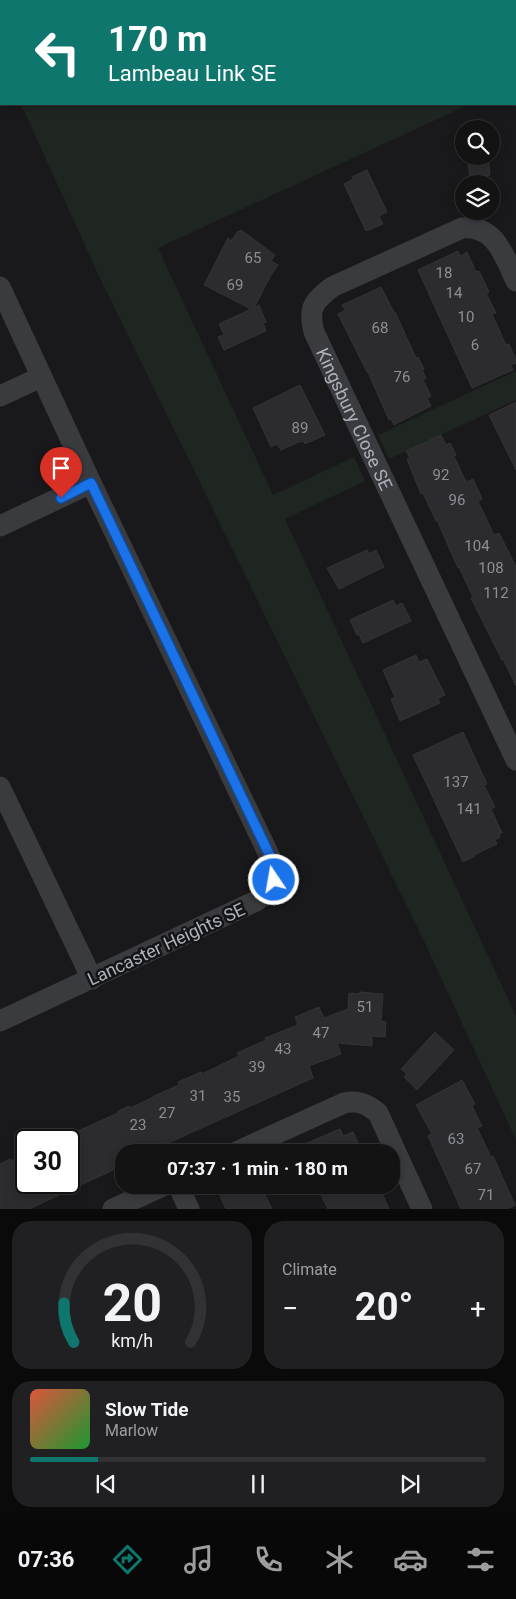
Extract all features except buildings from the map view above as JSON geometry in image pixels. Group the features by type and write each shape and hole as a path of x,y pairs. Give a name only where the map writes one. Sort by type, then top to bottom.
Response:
{"street":[{"name":"Kingsbury Close SE","path":"516,281 500,248 491,236 483,230 473,227 462,228 332,287 318,298 312,307 311,321 314,332 516,760"},
{"name":"Lancaster Heights SE","path":"0,287 91,483 270,856 274,880 270,891 256,901 0,1021"},
{"path":"0,396 41,376"},
{"path":"0,526 91,483"},
{"path":"0,787 92,979"},
{"path":"254,1144 352,1101 369,1106 378,1113 392,1144"},
{"path":"400,1161 422,1209"},
{"path":"113,1209 146,1194"},
{"path":"182,1194 189,1209"}],"shaded area":[{"path":"21,105 468,105 158,248 273,495 354,457 365,481 285,519 516,1016 516,1140 423,939 97,272"},
{"path":"516,371 516,400 389,459 378,435"}],"route":[{"path":"61,498 91,483 270,856 274,880"}]}
